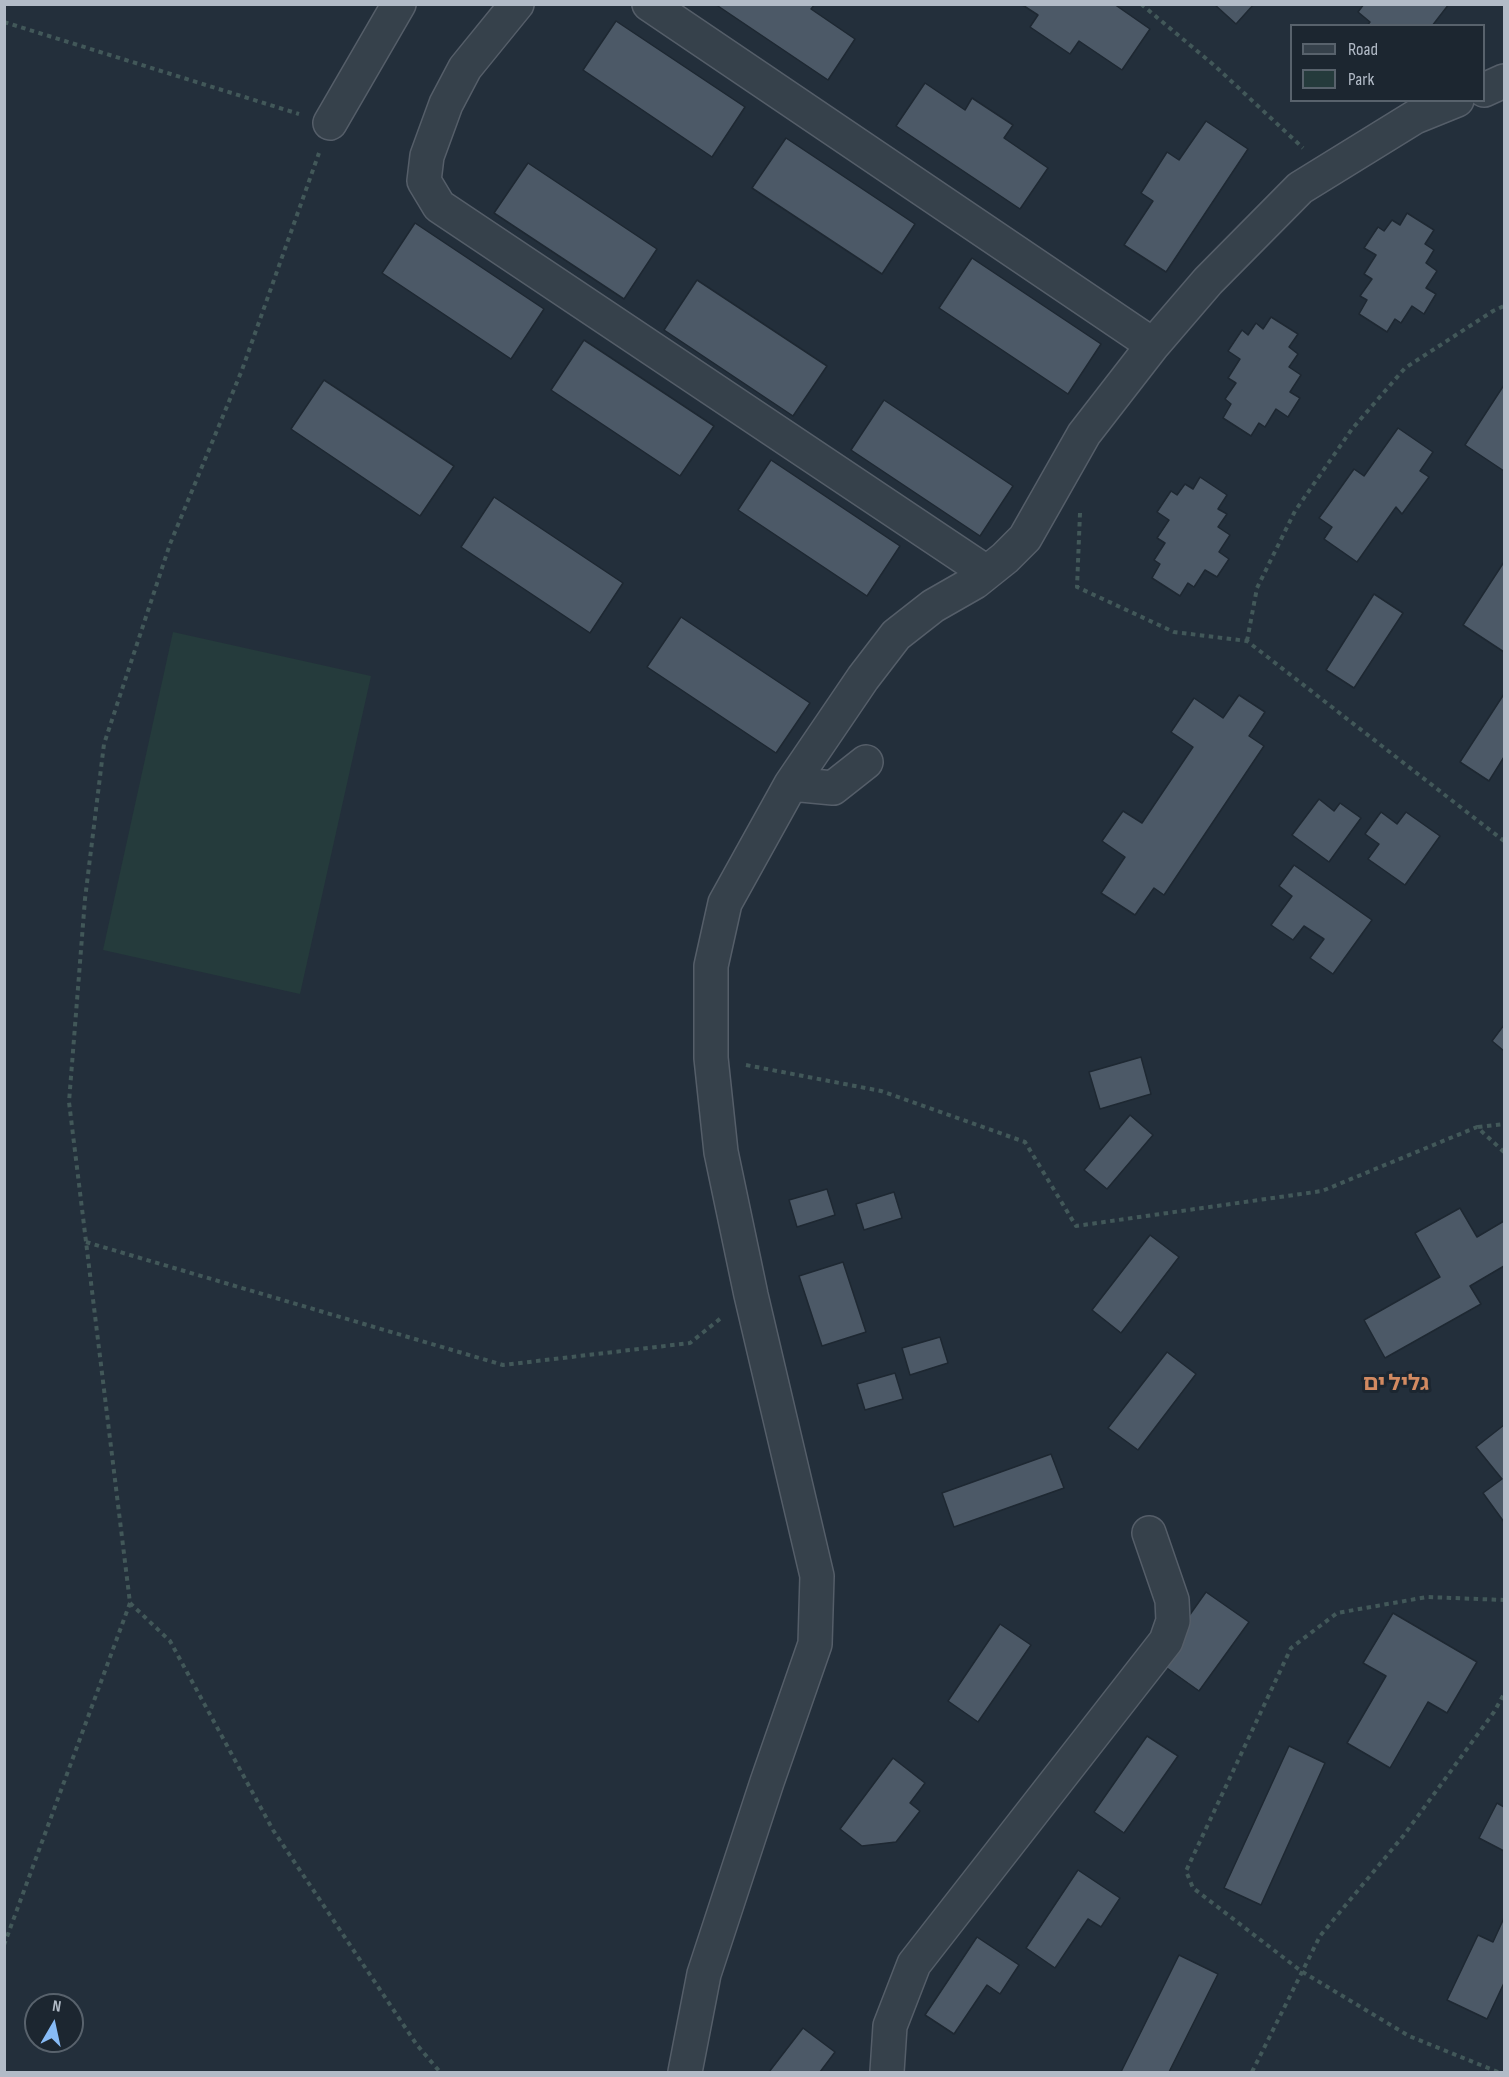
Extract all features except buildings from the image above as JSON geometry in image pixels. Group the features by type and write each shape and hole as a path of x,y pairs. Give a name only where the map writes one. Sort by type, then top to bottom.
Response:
{"street":[{"path":"330,123 399,4"},
{"path":"517,4 465,68 446,104 427,156 424,181 439,206 986,572"},
{"path":"649,4 1153,345"},
{"path":"1485,90 1504,81"},
{"path":"685,2073 704,1974 815,1644 817,1576 751,1294 722,1152 711,1058 711,966 725,903 791,784 862,678 896,635 933,606 975,582 1005,558 1025,538 1084,434 1153,345 1208,281 1300,188 1415,117 1452,102"},
{"path":"791,784 833,788 866,762"},
{"path":"887,2073 890,2026 914,1964 1166,1641 1173,1621 1172,1600 1149,1533"}],"path":[{"path":"1141,4 1215,66 1328,171"},
{"path":"4,22 330,123 242,370 170,544 104,744 85,898 69,1102 130,1603 4,1945"},
{"path":"1247,641 1257,588 1295,511 1352,429 1405,368 1504,306"},
{"path":"1080,505 1077,587 1174,632 1247,641 1504,841"},
{"path":"711,1058 881,1091 1025,1142 1077,1226 1322,1191 1477,1127 1504,1124"},
{"path":"1477,1127 1504,1152"},
{"path":"86,1242 503,1365 690,1343 751,1294"},
{"path":"1498,2073 1408,2036 1301,1971 1193,1888 1186,1871 1291,1648 1337,1613 1427,1597 1504,1600"},
{"path":"130,1603 170,1641 273,1830 417,2045 440,2073"},
{"path":"1252,2073 1320,1936 1404,1834 1494,1712 1504,1694"}],"green space":[{"path":"173,632 371,676 300,994 103,950"}],"district":[{"name":"גליל ים","path":"1396,1384"}]}
